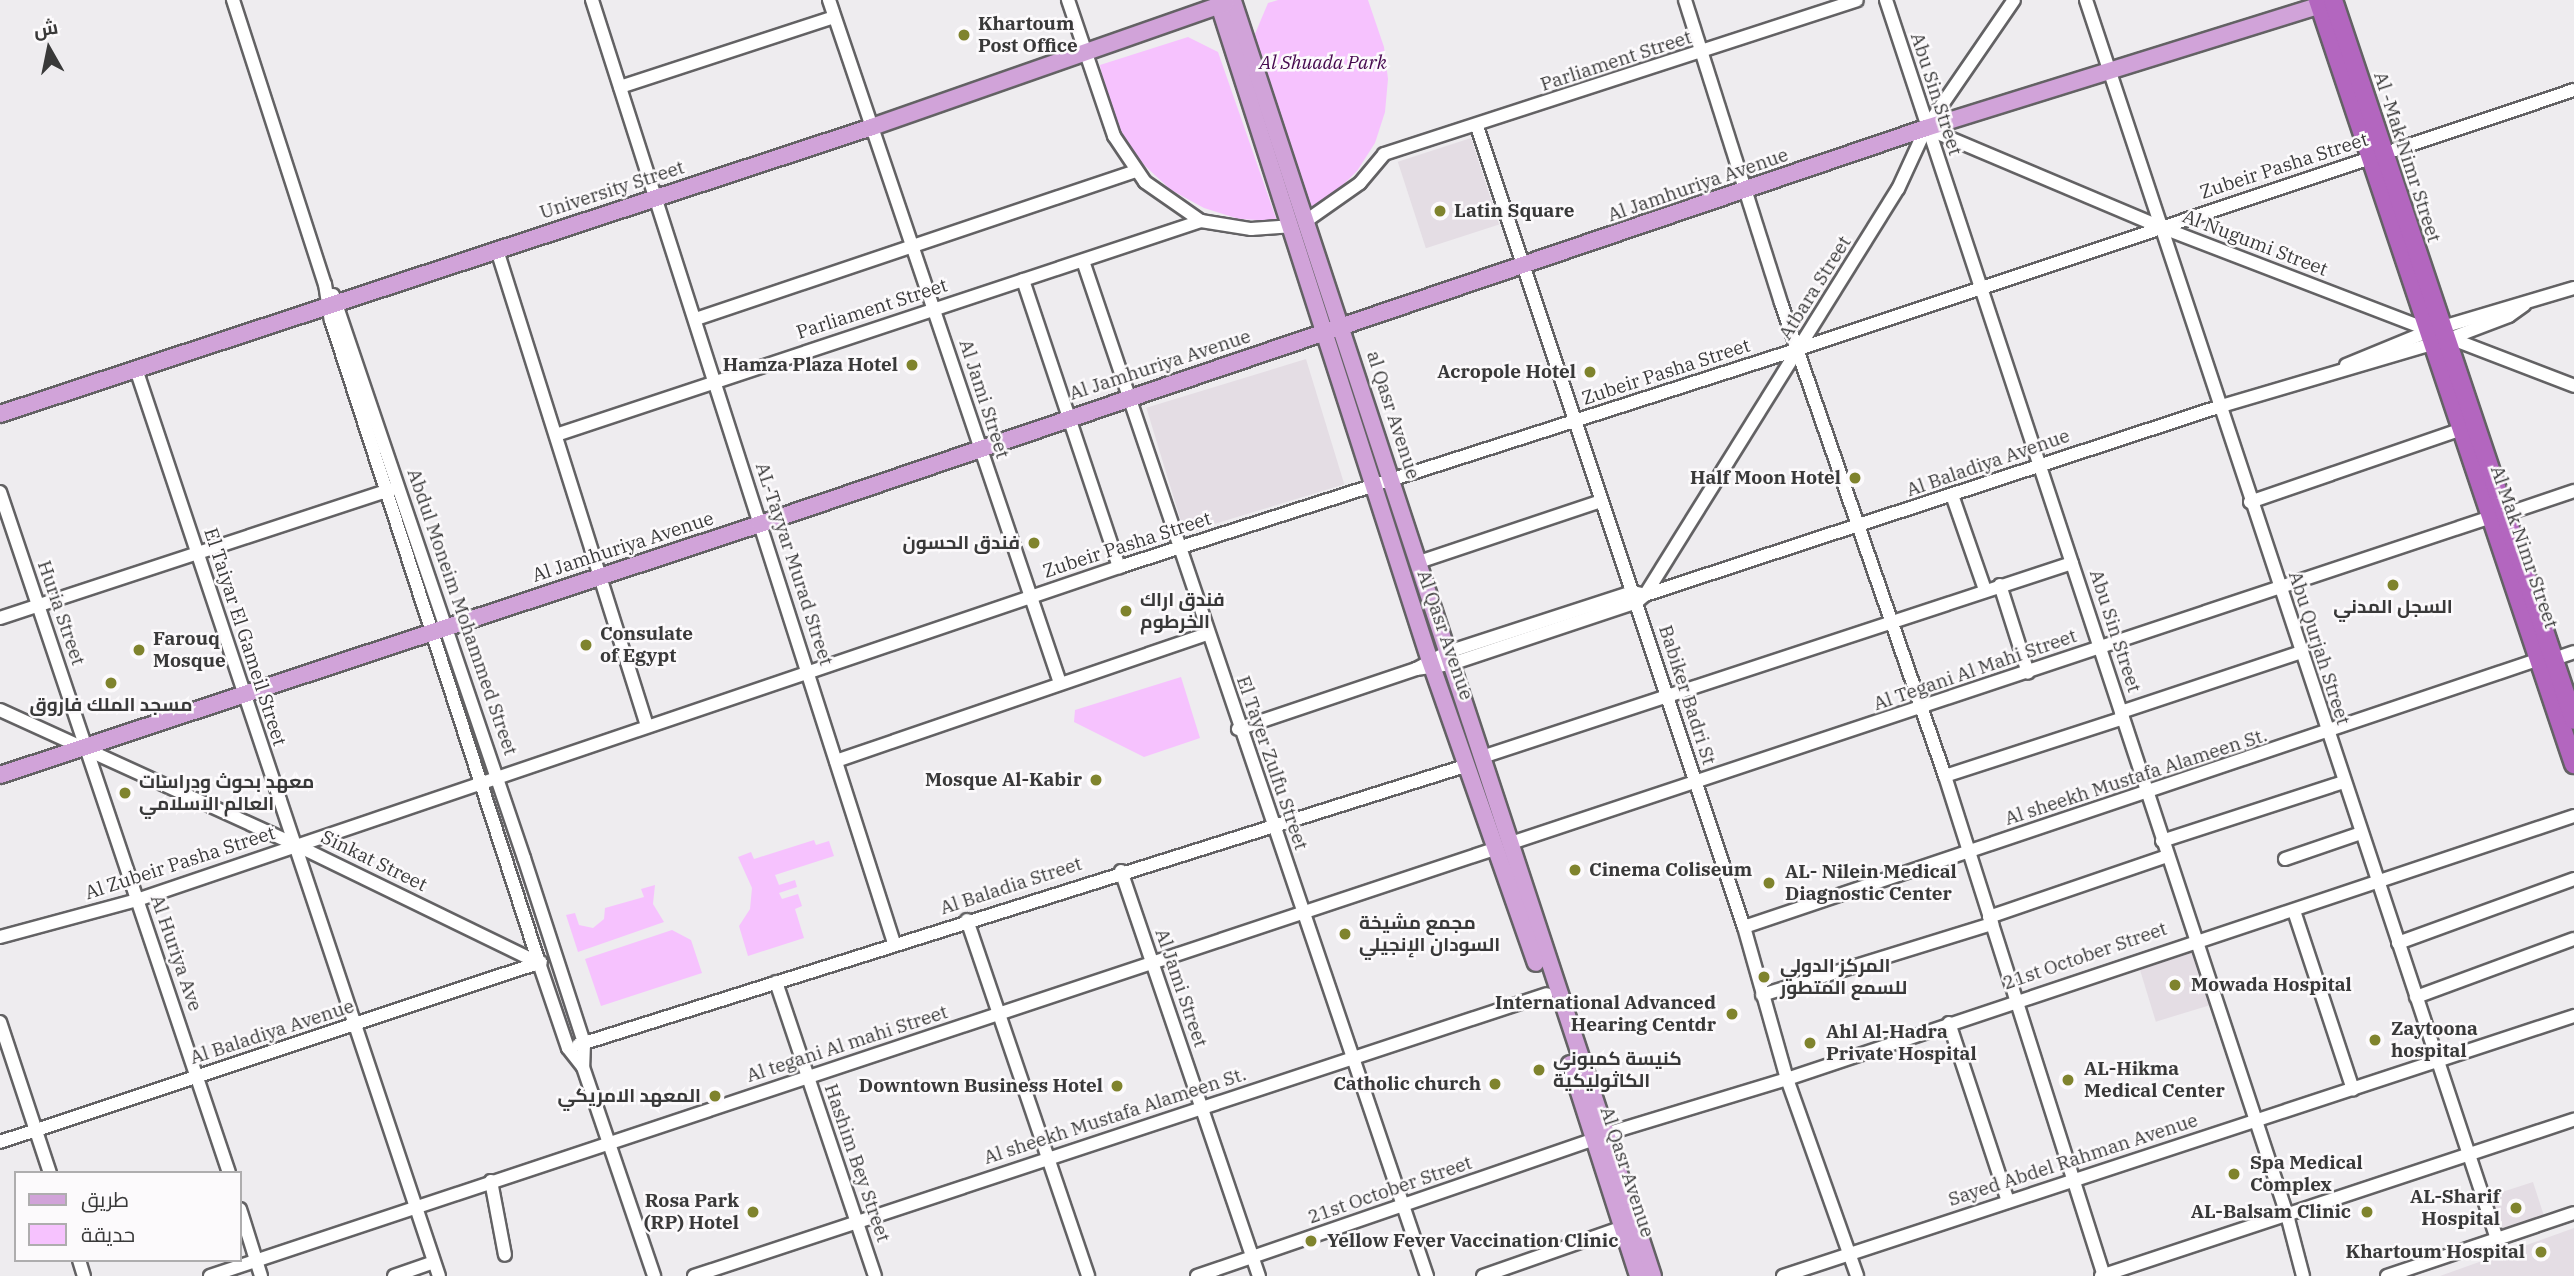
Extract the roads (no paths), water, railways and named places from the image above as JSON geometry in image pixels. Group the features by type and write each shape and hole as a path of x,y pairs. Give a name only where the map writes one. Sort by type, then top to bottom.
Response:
{"highway":[{"name":"Al Mak Nimr Street","path":"2328,1 2437,335 2462,429 2498,515"},
{"path":"2437,335 2547,659 2574,720"},
{"name":"Al Mak Nimr Street","path":"2547,659 2574,764"}],"main road":[{"name":"Al Jamhuriya Avenue","path":"0,775 244,697 439,628 760,524 1747,192 1926,128 2328,1"},
{"name":"University Street","path":"0,414 872,127 1229,2"},
{"name":"Al Qasr Avenue","path":"1229,2 1298,223 1325,332 1426,665 1504,846 1549,968 1602,1136 1623,1227 1638,1276"},
{"name":"al Qasr Avenue","path":"1298,223 1343,326 1482,757 1504,846"},
{"name":"Al Qasr Avenue","path":"1504,846 1547,994 1653,1276"}],"street":[{"name":"Abdul Moneim Mohammed Street","path":"233,0 325,284 399,486 483,780 568,1048"},
{"name":"AL-Tayyar Murad Street","path":"592,0 894,943"},
{"name":"Al Jami Street","path":"829,0 1060,683"},
{"path":"1068,0 1114,136 1135,171 1160,195 1201,222 1251,229 1298,223"},
{"path":"1685,0 1799,349 1945,776 2015,1000 2075,1179 2103,1276 2574,1120"},
{"name":"Parliament Street","path":"1298,223 1352,190 1384,154 1702,53 1857,0"},
{"name":"Abu Sin Street","path":"1886,0 1978,286 2287,1215 2303,1276"},
{"name":"Atbara Street","path":"1638,596 1799,349 1898,189 1926,128 2014,0"},
{"name":"Abu Qurjah Street","path":"2086,0 2218,407 2497,1239"},
{"path":"620,87 834,17"},
{"name":"Zubeir Pasha Street","path":"809,673 1119,567 1799,349 1978,286 2377,157 2574,90"},
{"name":"Babiker Badri St","path":"1477,126 1601,501 1638,596 1667,698 1744,927 1787,1079 1857,1276"},
{"name":"Al Nugumi Street","path":"1926,128 2158,226 2574,386"},
{"path":"696,320 1135,171"},
{"name":"Parliament Street","path":"555,435 715,380 1201,222"},
{"path":"497,250 555,435 604,576 647,725"},
{"name":"El Tayer Zulfu Street","path":"1083,261 1132,397 1238,729 1354,1058 1427,1276"},
{"path":"1023,280 1119,567"},
{"name":"Al Baladiya Avenue","path":"1238,729 1426,665 1860,526 2437,335 2509,316 2524,305 2574,288"},
{"name":"Abdul Moneim Mohammed Street","path":"333,304 386,490 496,775 584,1043"},
{"name":"El Taiyar El Gameil Street","path":"136,369 439,1276"},
{"path":"2250,502 2462,429"},
{"path":"0,618 399,486"},
{"name":"Al Tegani Al Mahi Street","path":"1504,846 2574,491"},
{"name":"Huria Street","path":"0,492 5,522 38,605 85,747"},
{"path":"1952,495 1984,590"},
{"path":"1419,562 1601,501"},
{"path":"1482,757 2072,563"},
{"path":"2000,586 2028,673"},
{"path":"836,761 1206,634"},
{"path":"1945,776 2301,652"},
{"name":"Al sheekh Mustafa Alameen St.","path":"1744,927 2574,652"},
{"name":"Al Zubeir Pasha Street","path":"0,937 137,900 496,775 809,673"},
{"name":"Sinkat Street","path":"0,710 85,747 244,825 296,845 539,963"},
{"name":"Al Huriya Ave","path":"85,747 199,1075 228,1171"},
{"name":"Al Baladia Street","path":"568,1048 1121,871 1468,765"},
{"path":"2162,841 2344,782"},
{"name":"21st October Street","path":"1197,1276 1602,1136 1787,1079 2194,939 2378,884 2574,816"},
{"path":"2285,859 2361,833"},
{"name":"Al tegani Al mahi Street","path":"210,1276 1504,846"},
{"path":"1762,995 1991,920 2167,856"},
{"path":"509,862 524,858"},
{"name":"Al Jami Street","path":"1121,871 1204,1107 1259,1276"},
{"path":"2398,943 2574,879"},
{"path":"2294,911 2353,1089"},
{"path":"967,920 1088,1276"},
{"path":"2416,997 2574,939"},
{"name":"Al Baladiya Avenue","path":"0,1142 555,957"},
{"name":"Hashim Bey Street","path":"776,982 875,1276"},
{"name":"Al sheekh Mustafa Alameen St.","path":"694,1276 1547,994"},
{"name":"Sayed Abdel Rahman Avenue","path":"1783,1276 2574,1016"},
{"path":"0,1022 2,1036 49,1171"},
{"path":"1949,1023 2008,1201"},
{"path":"583,1067 584,1043"},
{"path":"568,1048 583,1067 654,1276"},
{"path":"491,1181 505,1255"},
{"path":"2387,1276 2574,1213"},
{"path":"242,1216 261,1276"},
{"path":"1483,1276 1623,1227"},
{"path":"394,1276 434,1262"}],"place":[{"name":"Khartoum Post Office","path":"964,35"},
{"name":"Latin Square","path":"1440,211"},
{"name":"Hamza Plaza Hotel","path":"912,365"},
{"name":"Acropole Hotel","path":"1590,372"},
{"name":"Half Moon Hotel","path":"1855,478"},
{"name":"فندق الحسون","path":"1034,543"},
{"name":"السجل المدني","path":"2393,585"},
{"name":"فندق اراك الخرطوم","path":"1126,611"},
{"name":"Consulate of Egypt","path":"586,645"},
{"name":"Farouq Mosque","path":"139,650"},
{"name":"مسجد الملك فاروق","path":"111,683"},
{"name":"Mosque Al-Kabir","path":"1096,780"},
{"name":"معهد بحوث ودراسات العالم الاسلامي","path":"125,793"},
{"name":"Cinema Coliseum","path":"1575,870"},
{"name":"AL- Nilein Medical Diagnostic Center","path":"1769,883"},
{"name":"مجمع مشيخة السودان الإنجيلي","path":"1345,934"},
{"name":"المركز الدولي للسمع المتطور","path":"1764,977"},
{"name":"Mowada Hospital","path":"2175,985"},
{"name":"International Advanced Hearing Centdr","path":"1732,1014"},
{"name":"Zaytoona hospital","path":"2375,1040"},
{"name":"Ahl Al-Hadra Private Hospital","path":"1810,1043"},
{"name":"كنيسة كمبوني الكاثوليكية","path":"1539,1070"},
{"name":"AL-Hikma Medical Center","path":"2068,1080"},
{"name":"Catholic church","path":"1495,1084"},
{"name":"Downtown Business Hotel","path":"1117,1086"},
{"name":"المعهد الامريكي","path":"715,1096"},
{"name":"Spa Medical Complex","path":"2234,1174"},
{"name":"AL-Sharif Hospital","path":"2516,1208"},
{"name":"Rosa Park (RP) Hotel","path":"753,1212"},
{"name":"AL-Balsam Clinic","path":"2367,1212"},
{"name":"Yellow Fever Vaccination Clinic","path":"1311,1241"},
{"name":"Khartoum Hospital","path":"2541,1252"}],"park label":[{"name":"Al Shuada Park","path":"1323,63"}]}
